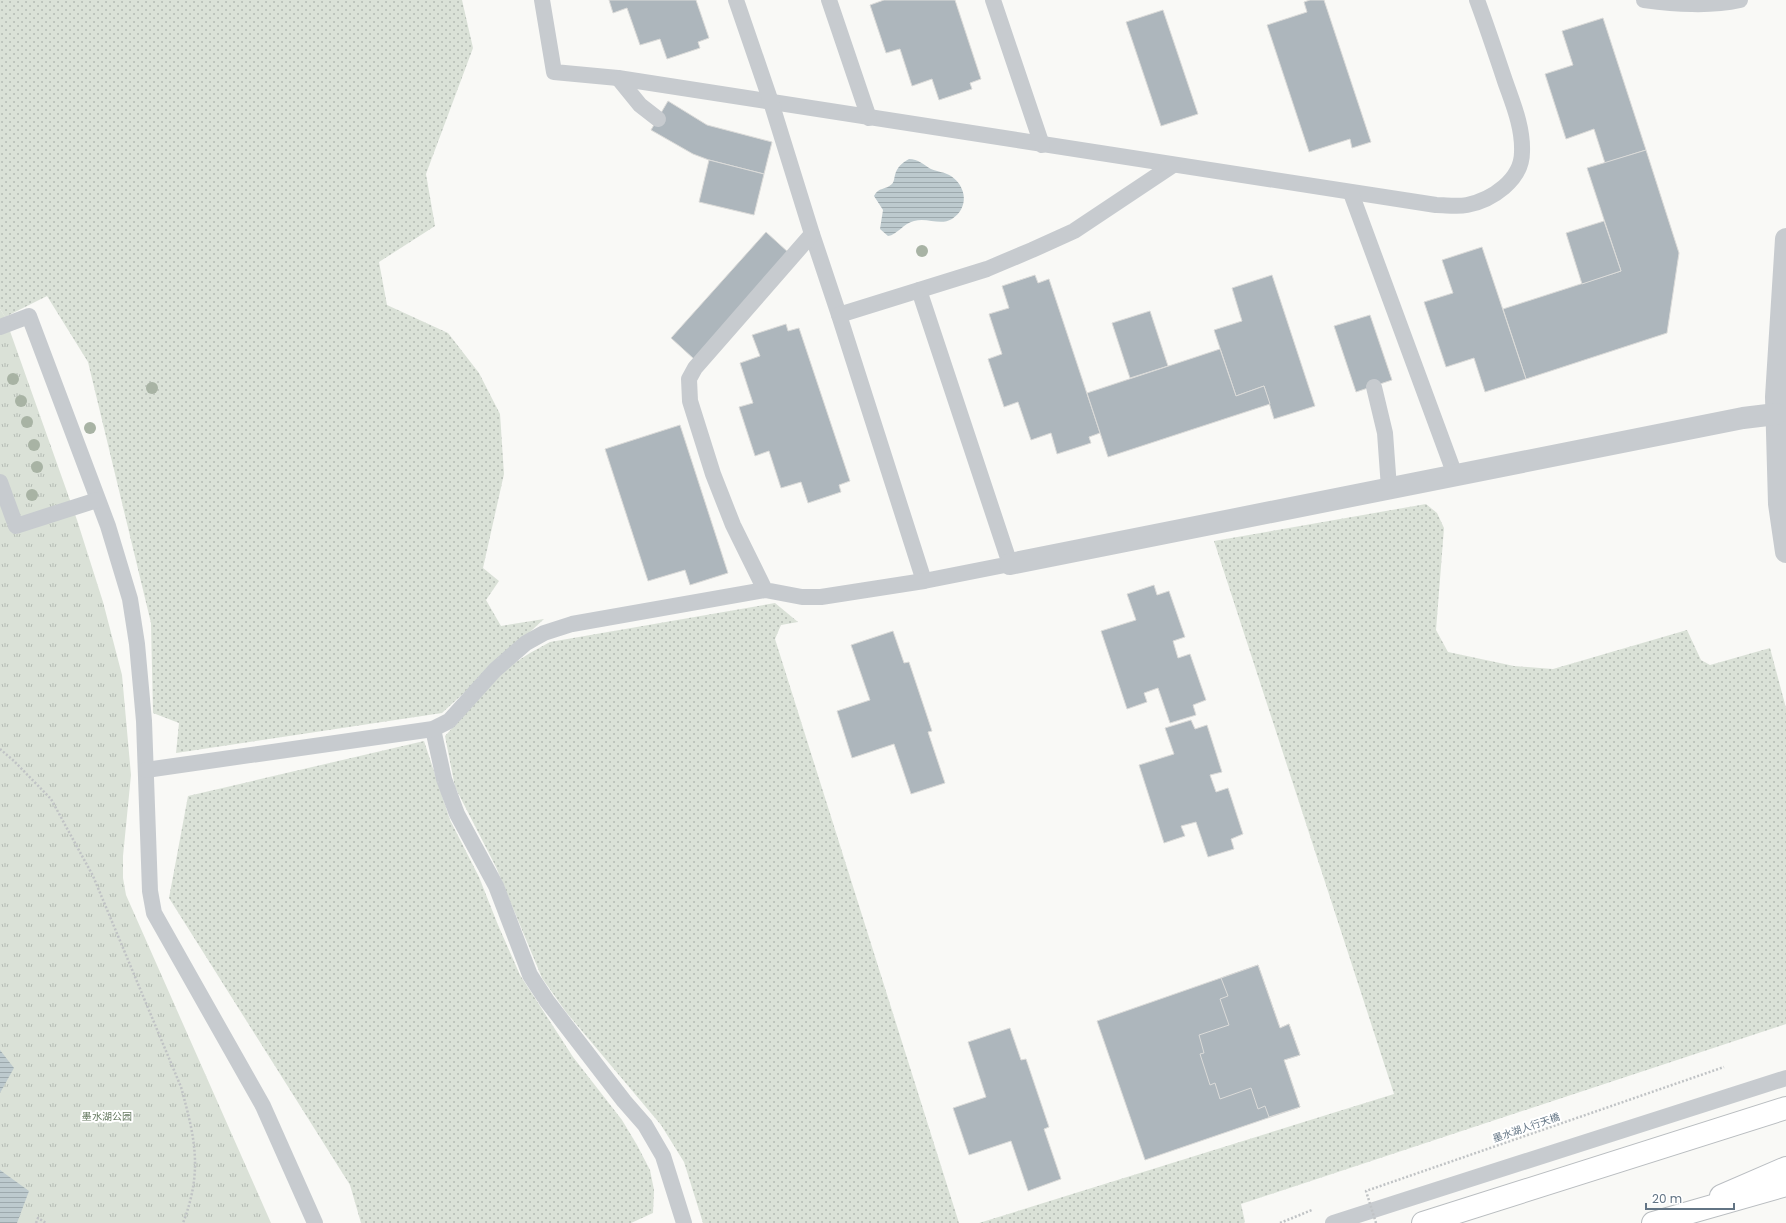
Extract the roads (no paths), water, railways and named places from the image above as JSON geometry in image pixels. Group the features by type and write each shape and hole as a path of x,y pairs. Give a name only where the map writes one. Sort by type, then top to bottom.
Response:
{"main road":[{"path":"1424,1223 1786,1108"},
{"path":"1658,1221 1786,1168"},
{"path":"1658,1221 1786,1185"}],"street":[{"path":"1786,239 1776,398 1779,504 1786,552"},
{"path":"1010,564 1742,418 1776,414"}],"lane":[{"path":"542,0 554,72 618,78 1436,205 1466,205 1482,201 1497,192 1519,169 1522,153 1521,134 1516,114 1477,0"},
{"path":"736,0 771,102 924,581"},
{"path":"829,0 869,118"},
{"path":"993,0 1042,145"},
{"path":"1644,0 1700,4 1723,3 1740,0"},
{"path":"618,78 640,105 658,119"},
{"path":"839,315 987,269 1074,231 1173,165"},
{"path":"1351,193 1455,475"},
{"path":"765,590 733,525 713,474 690,401 689,379 695,368 812,234"},
{"path":"146,770 433,729 449,721 495,670 526,644 544,633 572,624 765,590 802,597 821,596 924,581 1010,564 919,290"},
{"path":"0,327 29,316 112,538 130,599 137,644 143,706 150,891 154,913 263,1106 315,1223"},
{"path":"1374,387 1385,433 1389,488"},
{"path":"0,482 16,526 97,500"},
{"path":"433,729 444,779 457,814 496,886 530,975 547,1001 624,1101 645,1125 662,1156 681,1222"},
{"path":"1333,1223 1786,1078"}],"park label":[{"name":"墨水湖公园","path":"107,1116"}]}
